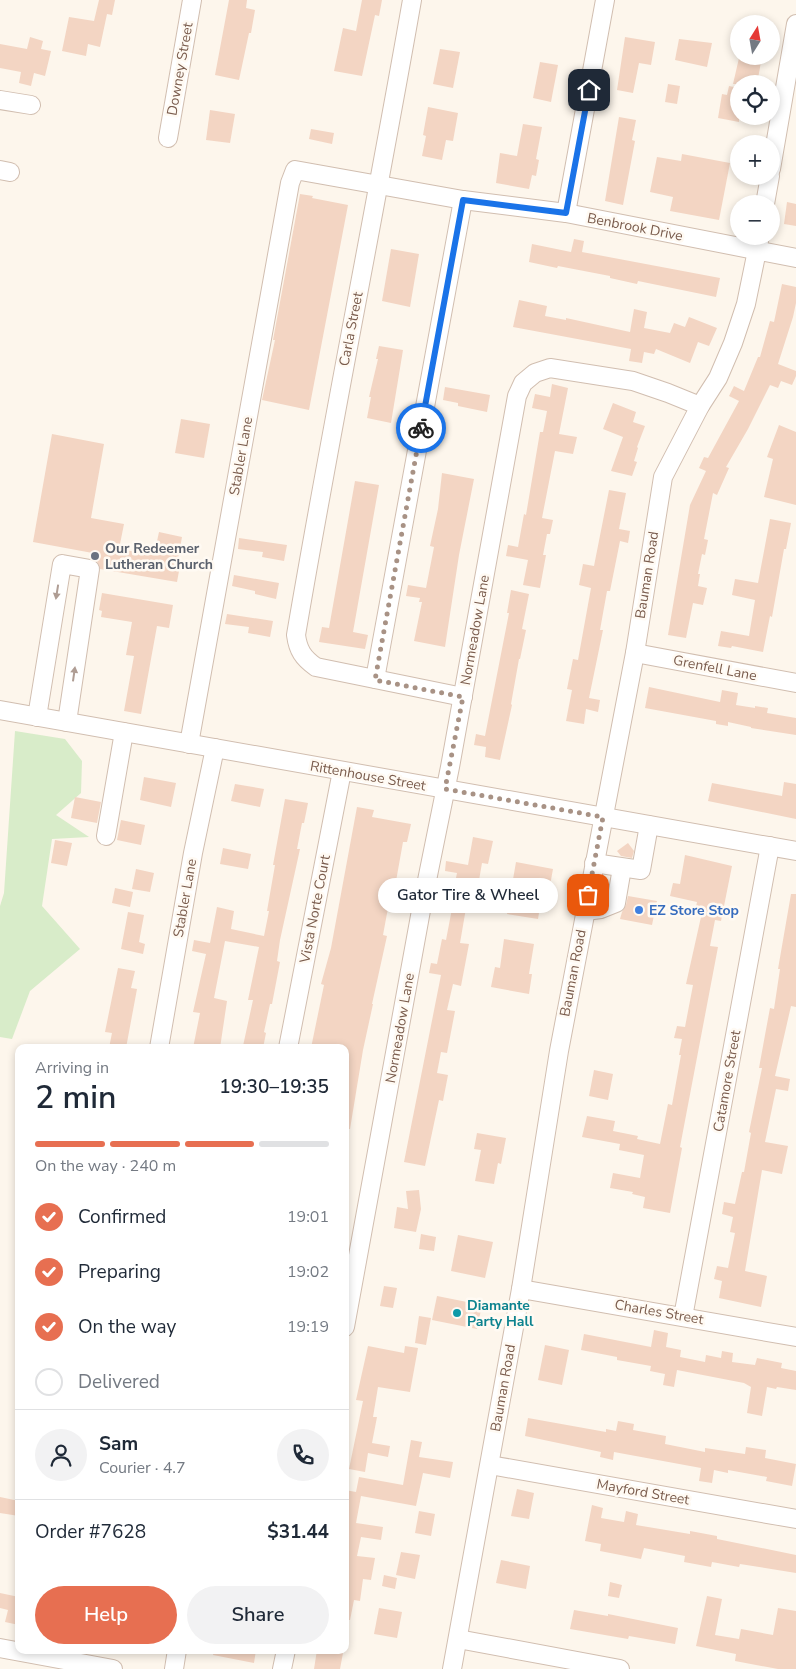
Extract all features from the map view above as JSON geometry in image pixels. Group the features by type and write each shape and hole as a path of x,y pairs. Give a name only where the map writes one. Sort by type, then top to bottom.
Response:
{"street":[{"name":"Downey Street","path":"168,138 192,0"},
{"name":"Carla Street","path":"375,680 316,667 303,658 297,645 296,635 324,472 379,186 412,0"},
{"path":"566,213 605,0"},
{"path":"777,135 796,24"},
{"path":"0,100 31,105"},
{"name":"Benbrook Drive","path":"295,170 463,200 566,213 730,239"},
{"name":"Stabler Lane","path":"189,744 290,183 295,170"},
{"path":"463,200 375,680 463,697"},
{"name":"Bauman Road","path":"452,1669 521,1289 559,1051 635,653 663,477 700,406 718,378 733,344 746,304 758,245"},
{"name":"Benbrook Drive","path":"763,245 796,258"},
{"name":"Normeadow Lane","path":"349,1305 422,905 463,697 517,396 523,384 535,373 550,368 632,381 700,406"},
{"path":"37,717 62,564 90,569 67,722"},
{"name":"Grenfell Lane","path":"635,653 795,680"},
{"name":"Rittenhouse Street","path":"0,710 796,851"},
{"path":"106,836 124,732"},
{"name":"Stabler Lane","path":"160,1044 193,853 215,748"},
{"name":"Vista Norte Court","path":"289,1044 342,771"},
{"path":"594,863 641,870 649,825"},
{"name":"Catamore Street","path":"683,1316 770,846"},
{"path":"585,911 601,909 616,903 622,868"},
{"name":"Charles Street","path":"521,1289 796,1337"},
{"name":"Mayford Street","path":"490,1465 796,1519"},
{"path":"458,1639 620,1669"},
{"path":"0,1648 15,1650"},
{"path":"53,1654 113,1669"},
{"path":"174,1669 176,1654"},
{"path":"282,1669 285,1654"}],"green space":[{"path":"15,731 65,739 82,761 81,793 56,815 89,837 52,839 42,906 80,949 30,991 12,1039 0,1037 0,906 4,893"}],"building":[{"path":"99,0 115,0 112,15 107,14 100,47 88,44 86,56 62,51 69,17 94,21"},
{"path":"229,0 247,0 246,8 255,10 239,80 215,75"},
{"path":"362,0 382,0 379,16 375,15 362,76 334,71 343,28 356,31"},
{"path":"30,37 43,41 41,49 51,51 45,76 34,73 31,86 19,83 21,72 0,68 0,44 27,49"},
{"path":"625,37 655,42 651,65 639,63 633,93 617,90"},
{"path":"679,39 712,43 707,67 675,60"},
{"path":"440,49 460,52 453,88 433,84"},
{"path":"540,62 558,65 551,102 533,98"},
{"path":"737,65 760,65 759,75 735,75"},
{"path":"668,84 680,86 677,104 665,102"},
{"path":"730,86 730,120 718,118 722,94 727,95"},
{"path":"428,107 458,113 453,141 446,140 442,160 422,156 426,136 423,135"},
{"path":"210,110 235,114 230,143 206,140"},
{"path":"619,117 636,120 632,140 635,141 623,205 605,201"},
{"path":"523,124 542,127 536,159 539,160 536,176 532,175 529,189 496,183 500,153 517,156"},
{"path":"311,129 334,133 332,144 309,139"},
{"path":"682,154 730,163 719,220 670,211 673,197 650,192 657,157 681,161"},
{"path":"300,194 348,205 309,410 262,400 275,340 273,340"},
{"path":"787,202 796,204 796,226 784,224"},
{"path":"574,239 584,241 582,252 720,278 716,297 638,281 637,284 610,278 610,276 529,262 532,244 571,252"},
{"path":"391,249 419,254 410,307 382,301"},
{"path":"782,284 796,287 796,303 778,364 796,371 796,376 792,385 781,381 778,388 770,385 726,467 729,468 717,495 713,493 704,539 708,540 705,555 702,554 698,574 700,574 698,586 707,588 703,605 693,603 686,638 668,635 690,505 706,471 699,468 704,457 708,458 739,401 729,396 734,386 744,391 758,357 760,357 770,321 774,322"},
{"path":"519,300 547,306 545,316 566,320 566,318 630,332 634,309 647,312 644,328 670,333 674,323 685,327 689,317 717,328 709,346 698,342 690,363 656,349 654,354 644,352 642,363 629,361 631,349 513,327"},
{"path":"379,346 403,350 391,423 367,418"},
{"path":"552,384 568,388 559,434 577,437 573,454 555,451 542,518 553,520 550,534 547,534 543,555 546,555 540,588 523,585 528,560 506,556 508,545 518,547 524,514 526,515 540,432 543,432 547,411 532,408 535,394 550,397"},
{"path":"445,387 490,395 487,412 458,406 458,403 443,400"},
{"path":"613,403 636,412 633,422 645,426 637,447 634,461 637,462 632,476 611,471 623,437 603,429"},
{"path":"181,419 210,424 204,458 175,453"},
{"path":"779,425 796,432 796,505 764,497 773,459 767,457"},
{"path":"52,434 104,444 91,518 124,524 119,549 154,555 159,532 182,537 178,559 181,560 177,582 100,569 97,561 98,554 33,542"},
{"path":"442,473 474,479 459,555 445,647 414,641 422,602 419,602 420,598 406,596 408,585 426,588 434,547 430,546 438,509"},
{"path":"355,481 379,485 353,632 368,635 365,649 319,642 322,627 329,628"},
{"path":"609,490 626,493 619,529 630,531 628,543 620,541 610,591 607,591 600,630 603,630 589,698 600,700 598,712 586,709 584,724 566,721 572,690 567,689 573,659 578,660 591,588 579,585 583,564 594,566"},
{"path":"770,519 791,523 763,652 732,646 731,648 718,646 721,631 749,636 755,600 732,595 735,579 758,583"},
{"path":"239,538 287,545 284,561 262,557 263,552 238,549"},
{"path":"234,575 279,583 276,599 255,594 255,591 232,586"},
{"path":"511,590 529,594 522,629 526,630 500,760 485,757 486,747 474,745 476,734 485,736 509,613 507,613"},
{"path":"102,593 173,605 169,628 157,626 141,714 124,711 134,656 126,655 132,622 101,617 102,611 99,610"},
{"path":"227,614 273,621 270,637 248,633 249,627 225,624"},
{"path":"649,687 720,702 722,690 738,693 736,705 768,708 767,713 796,718 796,735 751,728 728,722 728,726 716,724 716,721 645,708"},
{"path":"144,777 176,783 171,807 140,800"},
{"path":"784,782 796,784 796,819 708,801 712,783 782,796"},
{"path":"235,784 264,789 260,807 231,801"},
{"path":"75,797 101,802 97,823 71,818"},
{"path":"285,799 308,803 304,823 302,823 297,849 300,849 280,940 277,961 280,962 272,1004 270,1004 264,1032 266,1033 264,1044 243,1044 253,1000 248,1000 259,947 225,941 214,998 227,1001 221,1044 194,1044 200,1013 193,1012 206,954 192,951 194,940 210,943 217,907 234,911 231,929 264,936 275,865 273,865"},
{"path":"357,807 374,810 372,817 411,824 407,842 403,842 391,909 388,908 383,935 387,936 363,1050 350,1129 349,1044 312,1044 324,985 321,984 331,948"},
{"path":"121,820 145,825 141,845 117,840"},
{"path":"473,837 493,841 488,864 482,863 478,886 470,885 460,943 469,944 461,986 453,984 447,1010 455,1011 447,1053 441,1052 437,1073 448,1075 443,1101 439,1100 425,1166 404,1162 441,975 429,973 431,963 437,964 442,939 446,940 455,893 453,893 457,873 445,871 446,861 468,865"},
{"path":"55,840 72,843 67,866 51,863"},
{"path":"628,843 634,851 632,858 621,856 617,851"},
{"path":"223,848 251,854 248,869 220,864"},
{"path":"685,855 732,866 721,921 715,920 710,946 718,947 680,1147 682,1148 670,1213 643,1208 645,1197 632,1194 633,1192 610,1188 613,1173 640,1178 644,1155 619,1150 620,1144 582,1137 587,1116 615,1121 613,1131 638,1136 637,1139 660,1144 668,1104 672,1105 681,1055 679,1055 682,1039 674,1038 677,1026 685,1027 693,985 686,984 703,908 696,907 697,902 670,896 673,883 680,884"},
{"path":"516,862 553,869 547,902 541,901 538,919 507,914"},
{"path":"136,869 154,873 150,892 132,889"},
{"path":"115,888 133,892 130,907 112,903"},
{"path":"791,894 796,894 796,1007 791,1006 775,1076 790,1079 788,1091 776,1089 765,1142 788,1146 782,1174 762,1170 745,1271 767,1276 761,1307 719,1298 722,1281 714,1279 717,1266 728,1268 735,1233 730,1232 733,1217 722,1214 724,1202 735,1204 742,1172 744,1172 751,1133 749,1132 762,1068 759,1068 770,1008 774,1009 780,969 778,969"},
{"name":"EZ Store Stop","path":"628,896 657,901 652,925 620,919"},
{"path":"128,912 144,915 139,942 145,944 143,954 121,949"},
{"path":"504,939 534,944 529,974 532,974 529,994 491,987 495,967 500,968"},
{"path":"118,968 135,971 131,988 137,989 127,1044 110,1044 112,1033 105,1032"},
{"path":"594,1070 613,1074 608,1100 589,1096"},
{"path":"477,1133 506,1138 501,1164 498,1163 494,1184 475,1181 481,1150 474,1149"},
{"path":"419,1190 421,1209 416,1232 394,1228 397,1207 408,1209 406,1191"},
{"path":"421,1234 436,1237 434,1251 419,1249"},
{"path":"458,1235 493,1242 485,1278 451,1271"},
{"path":"384,1286 397,1288 393,1308 380,1306"},
{"name":"Diamante Party Hall","path":"437,1296 482,1305 477,1329 432,1320"},
{"path":"419,1316 431,1318 426,1345 415,1343"},
{"path":"654,1330 668,1333 666,1347 681,1350 680,1357 705,1362 706,1355 721,1358 722,1351 733,1353 732,1362 755,1365 757,1358 782,1363 781,1368 796,1371 796,1390 767,1387 762,1416 747,1413 751,1387 744,1383 677,1370 674,1387 663,1385 665,1374 650,1371 651,1366 617,1360 617,1357 581,1350 584,1334 651,1347"},
{"path":"545,1345 569,1350 562,1385 538,1380"},
{"path":"368,1346 404,1353 405,1346 418,1348 410,1392 378,1387 373,1417 377,1417 372,1443 390,1446 388,1457 368,1453 365,1472 349,1469 363,1401 356,1400"},
{"path":"528,1418 606,1432 606,1429 616,1431 618,1421 634,1424 633,1430 666,1436 665,1444 705,1452 705,1448 745,1454 746,1447 766,1450 765,1458 796,1464 792,1486 766,1481 767,1477 728,1470 728,1473 714,1470 712,1483 699,1481 701,1468 614,1452 613,1460 600,1457 601,1452 525,1436"},
{"path":"411,1440 422,1442 419,1457 453,1462 450,1478 423,1473 416,1506 361,1496 356,1523 383,1527 381,1540 361,1537 357,1556 375,1558 371,1580 363,1579 360,1601 354,1600 349,1620 349,1491 356,1492 359,1477 403,1485"},
{"path":"517,1489 534,1493 529,1519 511,1516"},
{"path":"0,1497 15,1500 15,1515 0,1513"},
{"path":"592,1505 603,1508 601,1518 624,1522 626,1511 638,1514 636,1525 690,1534 690,1531 717,1536 717,1539 796,1555 796,1573 740,1564 739,1567 712,1562 711,1567 684,1562 685,1556 644,1548 641,1559 600,1551 601,1544 585,1541"},
{"path":"419,1511 435,1514 431,1536 415,1533"},
{"path":"401,1552 420,1555 415,1579 396,1575"},
{"path":"501,1560 530,1566 526,1589 496,1583"},
{"path":"384,1575 397,1578 395,1589 382,1586"},
{"path":"610,1582 622,1585 619,1598 608,1596"},
{"path":"0,1593 15,1596 15,1624 5,1622 8,1610 0,1608"},
{"path":"707,1596 722,1599 715,1635 739,1639 741,1629 773,1635 778,1608 796,1611 796,1669 778,1669 735,1661 736,1654 696,1646"},
{"path":"379,1608 402,1612 397,1638 374,1634"},
{"path":"574,1610 608,1616 608,1614 678,1628 675,1644 629,1636 628,1639 570,1629"},
{"path":"213,1654 255,1654 254,1663"},
{"path":"316,1654 343,1654 340,1669 314,1669"}],"way so far":[{"path":"421,428 375,680 463,697 445,789 603,817 588,895"}],"place":[{"name":"Our Redeemer Lutheran Church","path":"95,556"},
{"name":"Gator Tire & Wheel","path":"588,895"},
{"name":"EZ Store Stop","path":"639,910"},
{"name":"Diamante Party Hall","path":"457,1313"}],"route":[{"path":"421,428 463,200 566,213 589,90"}]}
